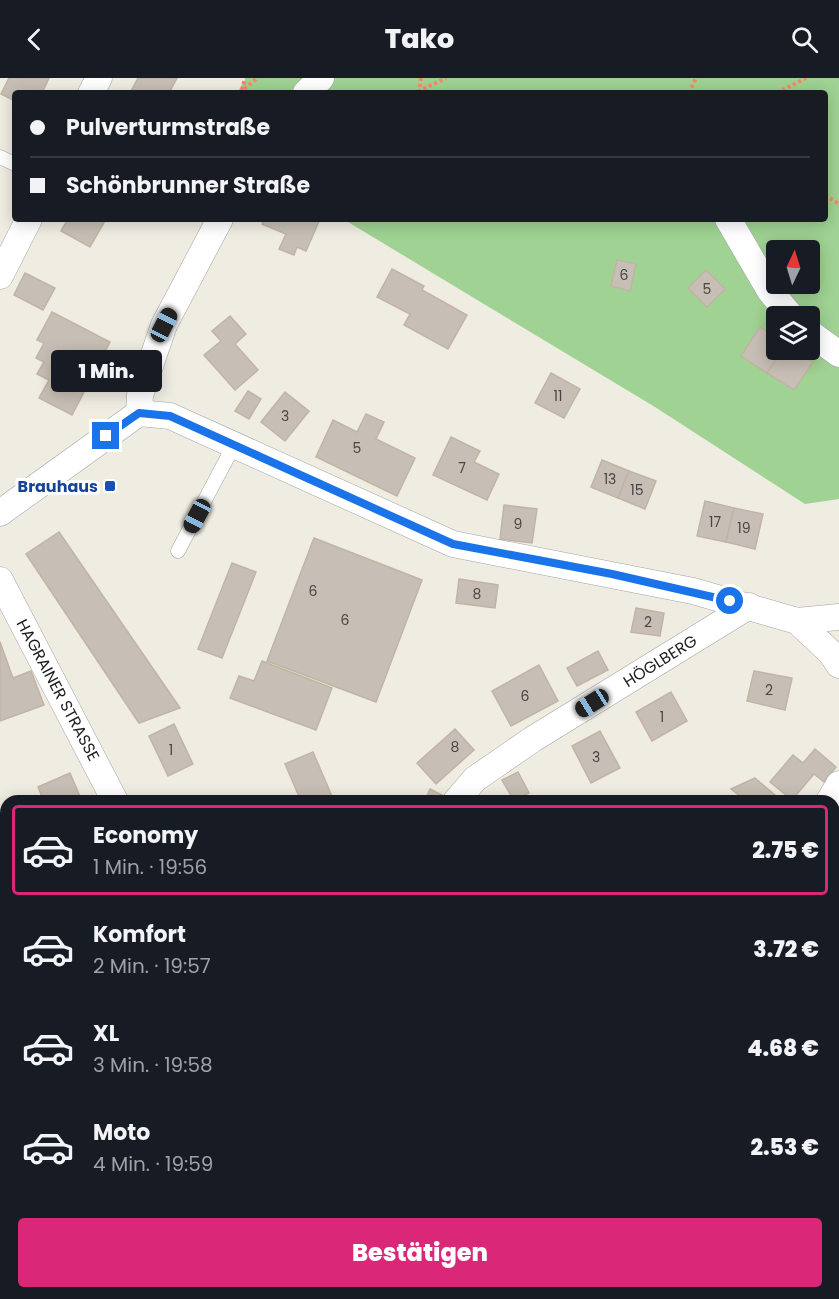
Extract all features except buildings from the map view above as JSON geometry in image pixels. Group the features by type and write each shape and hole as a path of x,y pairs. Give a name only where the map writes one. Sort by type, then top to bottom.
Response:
{"street":[{"path":"309,90 321,78"},
{"path":"0,276 27,222"},
{"path":"139,413 140,395 164,325 218,222"},
{"path":"731,222 770,291 783,306"},
{"path":"820,340 839,354"},
{"path":"0,513 139,413 170,416 453,544 693,591 796,621 839,616"},
{"name":"HAGRAINER STRASSE","path":"0,580 112,795"},
{"name":"HÖGLBERG","path":"461,795 475,779 533,739 749,606"},
{"path":"796,621 831,653 839,665"}],"lane":[{"path":"178,551 234,445"}],"path":[{"path":"243,90 257,78"},
{"path":"421,90 446,78"},
{"path":"783,90 806,78"}],"green space":[{"path":"246,78 839,78 839,499 805,504 655,407 348,222 828,222 828,90 239,90"}],"place":[{"name":"Brauhaus","path":"110,486"}],"route":[{"path":"106,436 139,413 170,416 453,544 612,574 730,601"}]}
